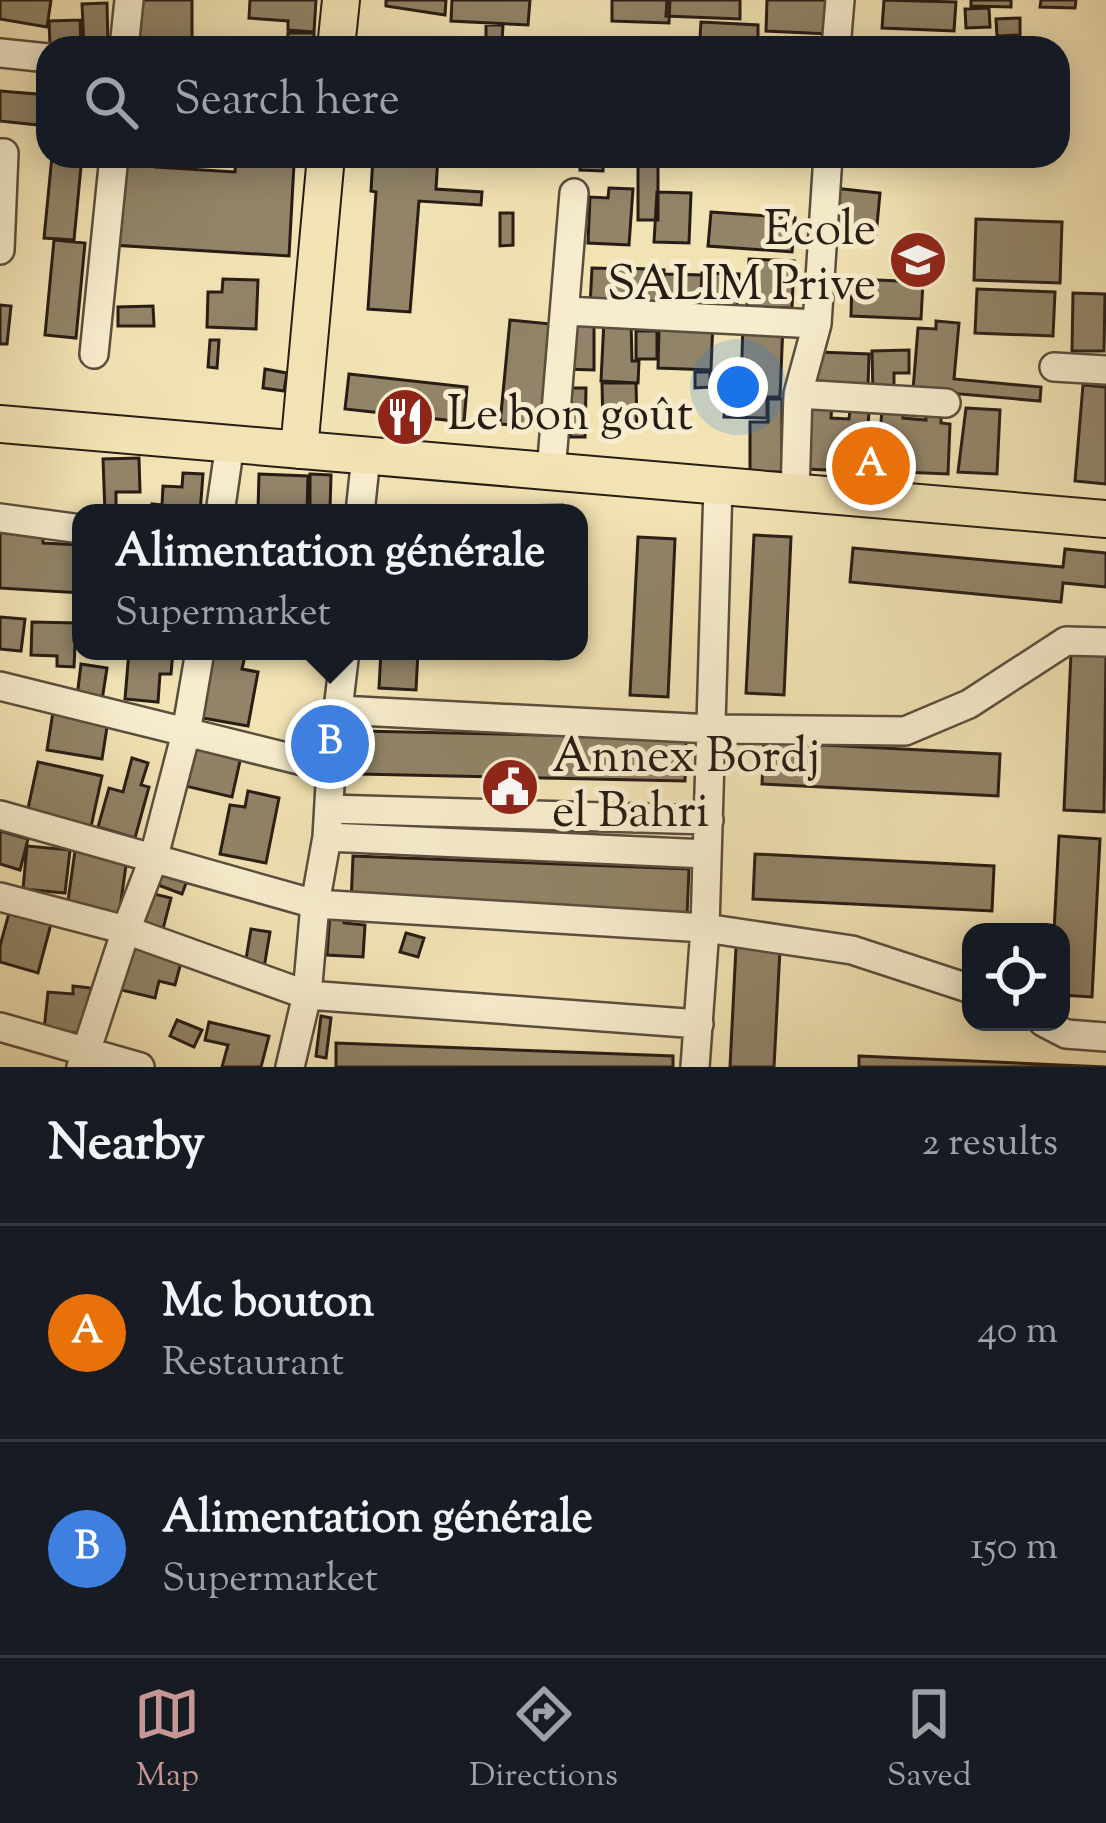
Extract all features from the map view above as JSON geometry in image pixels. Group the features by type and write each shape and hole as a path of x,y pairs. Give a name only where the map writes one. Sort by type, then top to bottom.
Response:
{"main road":[{"path":"338,36 341,0"},
{"path":"298,450 325,168"},
{"path":"0,424 1106,519"}],"street":[{"path":"125,36 129,0"},
{"path":"837,36 840,0"},
{"path":"0,53 36,57"},
{"path":"0,153 4,153 0,250"},
{"path":"94,353 112,168"},
{"path":"795,493 798,394 817,324 828,168"},
{"path":"551,472 574,193"},
{"path":"566,311 817,324"},
{"path":"1054,367 1106,370"},
{"path":"798,394 946,403"},
{"path":"221,504 230,444"},
{"path":"361,504 366,456"},
{"path":"695,1067 705,928 718,486"},
{"path":"0,518 72,529"},
{"path":"339,710 712,729 905,731 968,704 1066,641 1106,641"},
{"path":"83,1059 152,860 186,733 198,660"},
{"path":"290,1067 307,995 344,660"},
{"path":"0,686 331,768"},
{"path":"0,815 314,904 705,928 851,950 962,986"},
{"path":"328,823 709,820"},
{"path":"328,823 707,854"},
{"path":"0,897 126,930 307,995 699,1024"},
{"path":"0,1028 83,1059 140,1067"},
{"path":"1060,1031 1106,1037"}],"building":[{"path":"0,0 51,0 47,27 0,19"},
{"path":"135,0 192,0 192,36 134,36"},
{"path":"250,0 316,0 314,32 288,30 288,21 249,18"},
{"path":"386,0 446,0 445,15 386,6"},
{"path":"452,0 530,0 528,25 451,21"},
{"path":"612,0 670,0 669,23 612,21"},
{"path":"667,0 740,0 740,19 666,16"},
{"path":"767,0 830,0 829,34 766,31"},
{"path":"884,0 956,2 954,31 882,28"},
{"path":"971,0 1011,0 1011,7 971,6"},
{"path":"1041,0 1076,0 1075,8 1040,7"},
{"path":"107,3 108,36 83,36 82,4"},
{"path":"989,8 990,27 966,28 965,9"},
{"path":"1020,18 1020,35 997,36 996,19"},
{"path":"80,20 81,36 50,36 49,21"},
{"path":"701,22 758,25 758,36 700,36"},
{"path":"486,25 503,25 502,36 486,36"},
{"path":"0,91 36,94 36,125 0,121"},
{"path":"51,168 81,168 74,240 44,238"},
{"path":"116,168 235,172 235,168 294,168 289,256 112,245"},
{"path":"372,168 437,168 436,189 482,192 481,205 419,201 410,312 368,309 376,192 371,191"},
{"path":"638,168 658,168 658,220 638,220"},
{"path":"609,188 633,189 629,245 588,243 590,197 608,198"},
{"path":"834,188 880,193 876,236 830,232"},
{"path":"657,192 691,193 689,243 654,242"},
{"path":"711,212 795,218 792,252 708,246"},
{"path":"500,213 513,213 513,245 500,246"},
{"path":"976,219 1062,222 1060,283 974,280"},
{"path":"54,240 85,243 76,338 45,335"},
{"path":"749,259 794,261 792,308 747,307"},
{"path":"592,268 627,269 625,308 590,306"},
{"path":"627,268 664,270 662,309 625,308"},
{"path":"702,273 739,274 737,312 700,311"},
{"path":"664,274 702,275 700,311 662,309"},
{"path":"223,279 258,280 256,329 207,327 208,292 222,292"},
{"path":"852,279 923,282 921,319 851,316"},
{"path":"977,289 1055,292 1053,336 975,333"},
{"path":"1073,293 1105,294 1104,351 1072,351"},
{"path":"0,305 11,306 7,344 0,344"},
{"path":"153,306 154,326 118,326 118,307"},
{"path":"569,315 594,315 594,370 563,369"},
{"path":"510,320 551,324 541,427 500,424"},
{"path":"604,320 631,320 638,383 601,381"},
{"path":"713,320 711,370 658,368 659,329"},
{"path":"936,321 959,323 954,379 1041,387 1040,401 913,390 918,328 936,329"},
{"path":"743,323 783,324 780,397 767,397 767,418 724,417 725,388 741,388"},
{"path":"636,331 657,331 657,359 636,359"},
{"path":"210,340 219,340 217,368 208,367"},
{"path":"909,350 909,373 894,373 894,392 873,393 872,351"},
{"path":"818,352 869,354 868,387 817,385"},
{"path":"265,369 287,373 284,391 263,388"},
{"path":"695,372 710,372 710,387 695,388"},
{"path":"349,374 467,387 464,422 345,409"},
{"path":"602,383 636,383 637,427 603,428"},
{"path":"1083,385 1106,387 1106,484 1075,481"},
{"path":"571,388 586,388 585,437 570,437"},
{"path":"768,399 782,399 782,472 750,472 750,422 768,422"},
{"path":"811,401 832,403 831,418 849,419 850,410 869,411 865,472 807,469"},
{"path":"882,407 903,408 903,418 926,420 926,411 941,411 941,423 950,424 948,474 878,471"},
{"path":"966,408 1000,410 997,474 958,472"},
{"path":"139,458 140,492 116,492 116,504 105,504 103,459"},
{"path":"183,473 203,474 201,504 162,504 163,486 182,487"},
{"path":"259,474 308,476 307,504 258,504"},
{"path":"310,474 331,475 330,504 310,504"},
{"path":"0,530 43,533 43,543 72,545 72,592 0,588"},
{"path":"754,535 791,537 784,695 746,693"},
{"path":"638,537 675,539 668,697 630,695"},
{"path":"853,548 1063,567 1065,549 1106,553 1106,587 1063,583 1061,602 850,582"},
{"path":"0,617 25,619 21,651 0,649"},
{"path":"32,622 72,623 74,667 57,666 57,656 31,655"},
{"path":"1071,653 1106,654 1104,812 1064,810"},
{"path":"128,660 172,660 171,674 160,674 158,702 125,699"},
{"path":"207,660 244,660 242,669 258,672 248,726 197,717"},
{"path":"381,660 418,660 416,690 379,688"},
{"path":"81,664 107,668 102,700 77,697"},
{"path":"53,712 108,721 102,759 47,750"},
{"path":"360,731 686,738 685,781 359,774"},
{"path":"191,741 242,752 232,797 181,785"},
{"path":"764,742 1000,754 998,796 762,784"},
{"path":"132,758 148,763 141,785 149,787 135,838 98,827 109,788 123,792"},
{"path":"38,762 102,776 91,827 27,813"},
{"path":"248,791 279,798 266,863 220,854 230,805 245,807"},
{"path":"0,831 28,839 20,870 0,864"},
{"path":"1059,836 1100,839 1092,997 1070,996 1070,923 1054,923"},
{"path":"27,846 70,850 65,893 23,889"},
{"path":"75,851 127,858 119,915 67,908"},
{"path":"755,854 994,866 992,911 753,899"},
{"path":"353,856 689,869 687,916 351,903"},
{"path":"156,867 188,878 182,894 150,882"},
{"path":"146,892 171,898 163,929 138,922"},
{"path":"9,913 51,924 38,973 0,962"},
{"path":"330,914 344,915 344,923 365,925 363,957 327,955"},
{"path":"251,929 270,932 264,968 245,965"},
{"path":"406,933 424,938 418,957 400,952"},
{"path":"128,944 183,955 175,985 159,981 155,998 117,989"},
{"path":"736,947 780,949 774,1067 730,1067"},
{"path":"73,986 91,988 86,1034 44,1030 48,992 73,994"},
{"path":"321,1016 331,1018 326,1058 316,1056"},
{"path":"177,1020 202,1030 194,1047 170,1036"},
{"path":"209,1022 269,1036 261,1067 222,1067 228,1045 205,1040"},
{"path":"336,1043 673,1056 673,1067 336,1067"},
{"path":"859,1056 1106,1067 859,1067"}],"place":[{"name":"Ecole SALIM Prive","path":"918,260"},
{"name":"Le bon goût","path":"405,417"},
{"name":"Mc bouton","path":"871,466"},
{"name":"Alimentation générale","path":"330,744"},
{"name":"Annex Bordj el Bahri","path":"510,787"}]}
